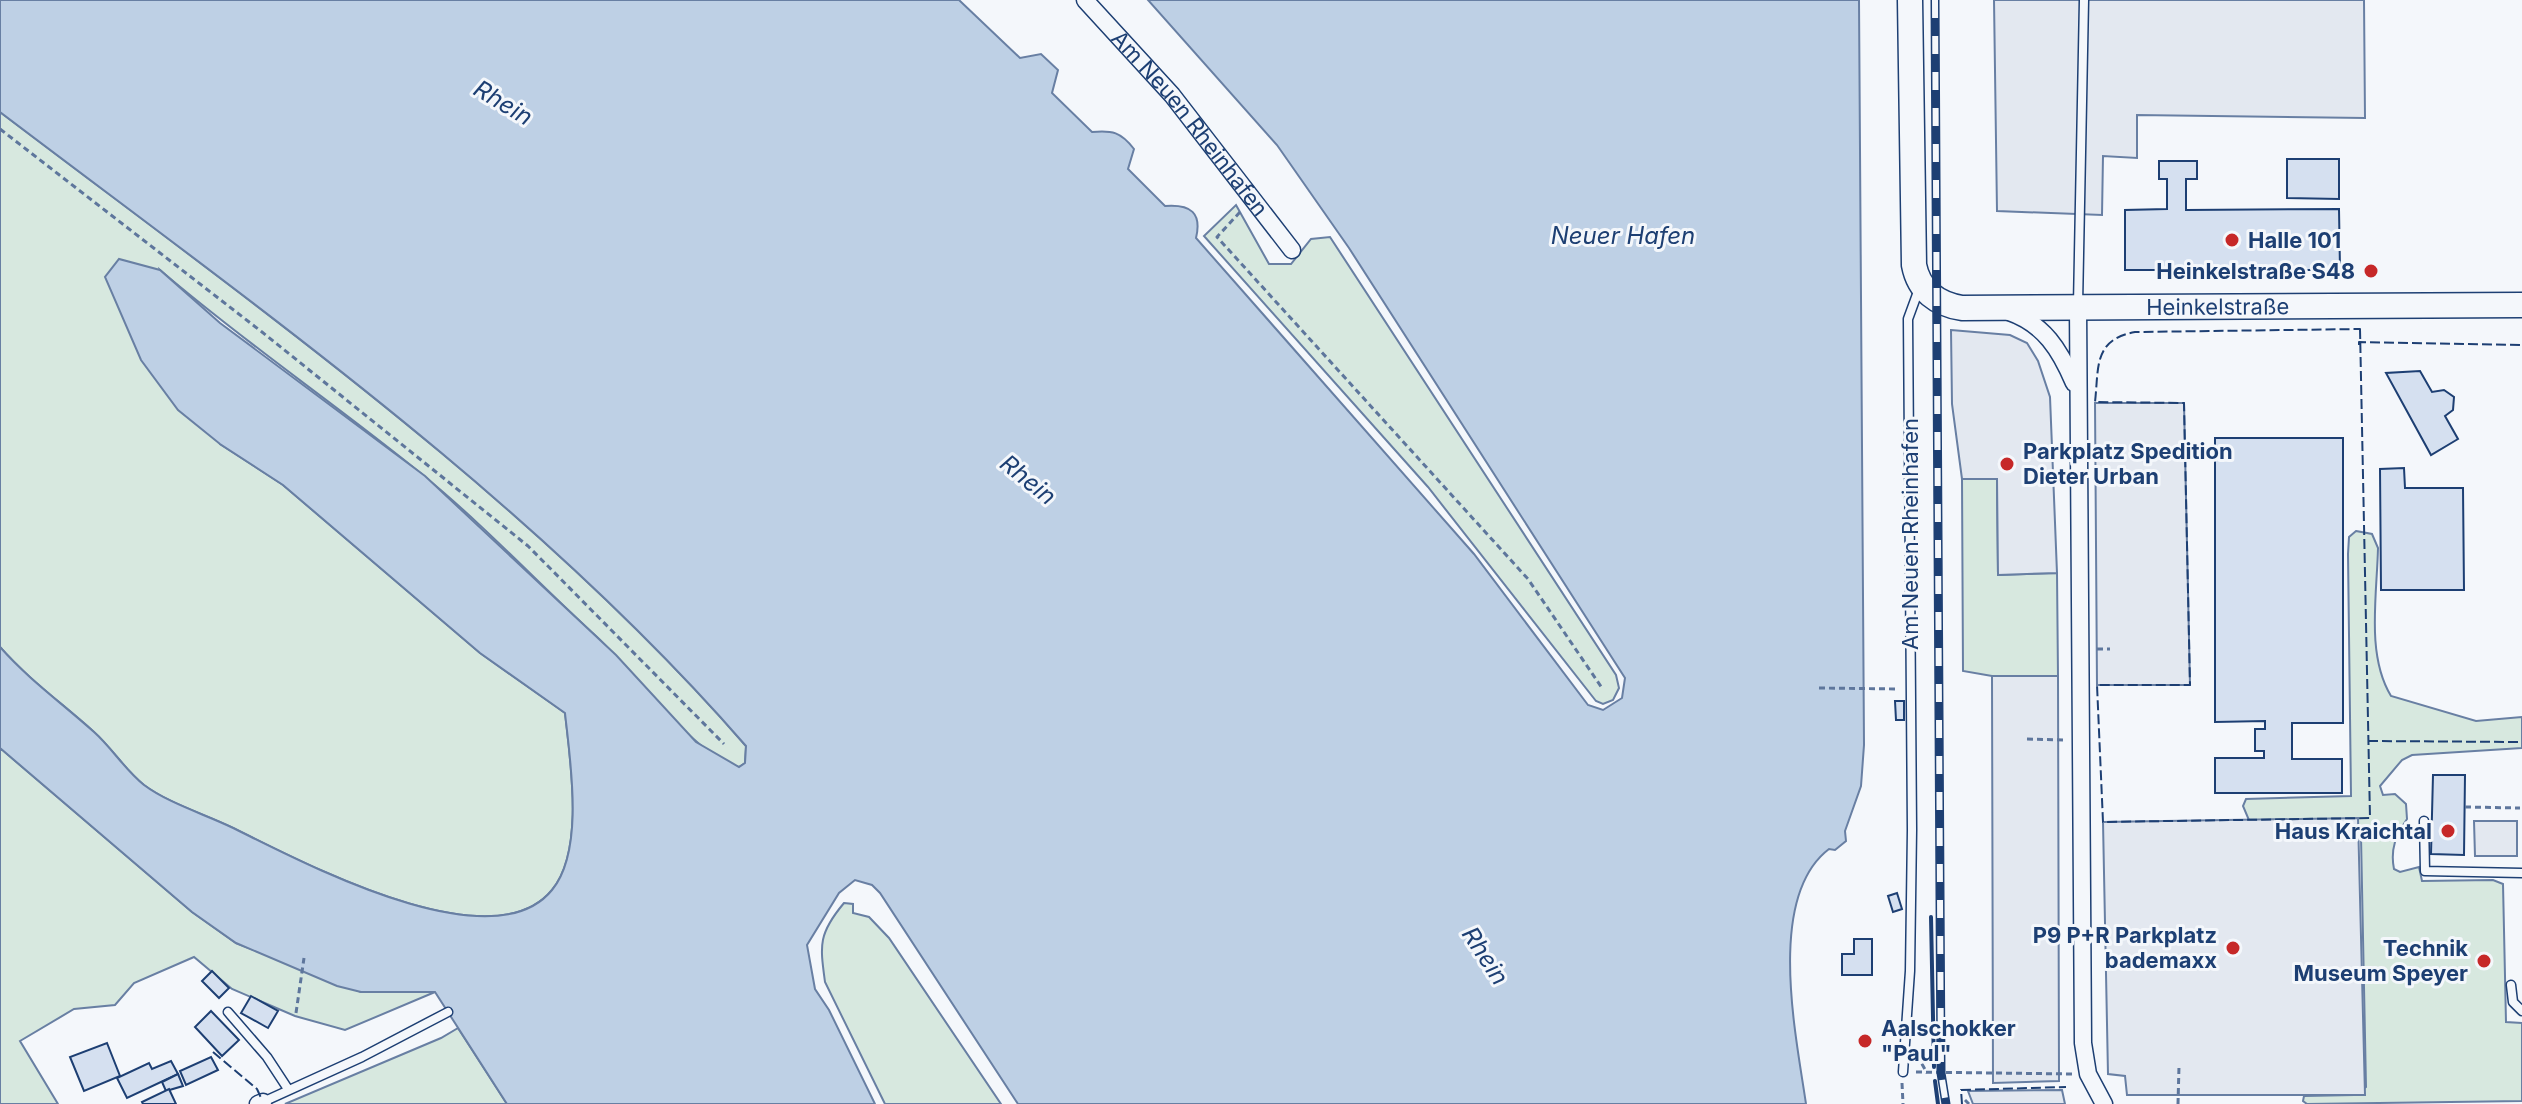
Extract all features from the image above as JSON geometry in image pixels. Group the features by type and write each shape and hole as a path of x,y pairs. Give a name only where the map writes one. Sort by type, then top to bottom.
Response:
{"street":[{"name":"Am Neuen Rheinhafen","path":"1085,0 1172,95 1292,250"},
{"path":"1910,0 1911,217 1914,265 1921,284"},
{"name":"Heinkelstraße","path":"1921,284 1936,300 1951,306 2522,305"},
{"path":"2078,306 2083,1043 2088,1074 2104,1104"},
{"path":"1996,307 2028,320 2052,340 2063,357 2077,392"}],"lane":[{"path":"2078,306 2084,0"},
{"name":"Am Neuen Rheinhafen","path":"1903,1072 1910,971 1912,830 1908,319 1921,284"},
{"path":"2424,821 2425,871 2522,873"},
{"path":"2511,985 2513,1002 2522,1011"},
{"path":"228,1012 267,1057 288,1089"},
{"path":"260,1103 362,1057 448,1012"}],"path":[{"path":"0,129 262,332 528,546 724,744"},
{"path":"1253,197 1217,237 1528,579 1602,688"},
{"path":"1819,688 1896,688"},
{"path":"2027,739 2080,740"},
{"path":"2465,807 2520,808"},
{"path":"296,1013 304,958"},
{"path":"2178,1104 2179,1066"},
{"path":"1903,1104 1903,1072 2025,1076 2088,1074"},
{"path":"1965,1100 1969,1104"}],"shaded area":[{"path":"1994,0 2364,0 2365,118 2137,115 2137,158 2103,156 2102,215 1997,211"},
{"path":"0,112 293,334 484,489 576,571 663,656 746,746 745,763 739,767 703,747 597,637 446,495 160,270 220,444 283,485 480,653 565,713 573,804 569,852 552,890 523,910 485,916 441,911 393,899 345,881 175,803 137,779 101,738 34,681 0,647"},
{"path":"1236,205 1269,264 1291,264 1311,239 1330,237 1616,675 1619,688 1613,700 1603,704 1596,701 1428,487 1204,236"},
{"name":"Parkplatz Spedition Dieter Urban","path":"1951,330 2010,335 2027,343 2038,361 2050,397 2057,573 1998,575 1997,479 1962,479 1952,404"},
{"path":"2095,403 2184,403 2190,685 2097,685"},
{"path":"1962,479 1997,479 1998,575 2057,573 2058,676 1992,676 1963,671"},
{"path":"2356,531 2372,534 2378,548 2376,644 2383,680 2391,696 2476,721 2522,717 2522,748 2412,755 2402,760 2380,786 2383,795 2395,794 2406,804 2407,819 2393,849 2394,869 2400,872 2419,867 2422,881 2493,880 2503,884 2506,1022 2522,1023 2522,1101 2307,1104 2303,1101 2304,1096 2354,1095 2366,1087 2361,837 2339,825 2251,825 2243,806 2246,799 2351,796 2348,554 2349,537"},
{"path":"1992,676 2058,676 2059,1081 1993,1083"},
{"path":"0,748 192,912 236,943 361,992 435,992 345,1030 295,1016 232,989 194,957 134,983 115,1005 74,1009 20,1041 58,1104 0,1104"},
{"name":"P9 P+R Parkplatz bademaxx","path":"2358,818 2365,1095 2127,1095 2125,1076 2108,1074 2103,822"},
{"path":"2474,821 2517,821 2517,856 2475,856"},
{"path":"844,903 853,904 853,913 869,917 889,938 1001,1104 885,1104 825,982 823,940 829,923"},
{"path":"458,1028 507,1104 285,1104 441,1038"},
{"path":"2062,1090 2065,1104 1973,1104 1968,1091"}],"water":[{"path":"0,0 959,0 1020,58 1041,54 1058,70 1052,93 1092,132 1116,133 1129,143 1134,149 1128,169 1165,206 1182,207 1196,216 1196,238 1474,554 1588,705 1603,710 1622,698 1625,678 1349,248 1277,145 1148,0 1859,0 1864,745 1861,786 1845,831 1846,841 1835,850 1829,849 1810,871 1797,899 1791,933 1792,1006 1806,1104 1018,1104 880,893 872,885 855,880 839,893 807,945 815,989 829,1010 875,1104 507,1104 435,992 361,992 337,986 236,943 192,912 0,748 0,647 34,681 94,732 137,779 154,791 345,881 393,899 441,911 485,916 523,910 552,890 569,852 572,829 572,779 565,713 480,653 283,485 220,444 178,410 141,360 105,277 119,259 160,270 220,323 425,476 616,655 696,742 739,767 745,763 746,746 663,656 576,571 484,489 293,334 0,112"}],"building":[{"path":"2287,159 2339,159 2339,199 2287,198"},
{"name":"Halle 101","path":"2159,161 2197,161 2197,179 2186,179 2186,210 2339,209 2340,270 2125,270 2125,210 2167,209 2167,179 2159,179"},
{"path":"2420,371 2432,392 2444,390 2454,397 2453,410 2445,416 2458,439 2431,455 2386,373"},
{"path":"2215,438 2343,438 2343,723 2292,723 2292,759 2342,759 2342,793 2215,793 2215,758 2264,758 2264,751 2255,751 2255,729 2265,729 2265,721 2215,722"},
{"path":"2404,468 2405,488 2463,488 2464,590 2381,590 2380,469"},
{"path":"1895,701 1904,701 1904,720 1896,720"},
{"name":"Haus Kraichtal","path":"2433,775 2465,775 2464,855 2431,854"},
{"path":"1897,893 1902,909 1893,912 1888,896"},
{"path":"1854,939 1872,939 1872,975 1842,975 1842,954 1854,954"},
{"path":"212,971 229,988 219,998 202,981"},
{"path":"251,996 278,1011 268,1028 241,1013"},
{"path":"211,1011 239,1040 222,1056 195,1027"},
{"path":"107,1043 120,1076 84,1091 70,1057"},
{"path":"211,1057 218,1070 186,1085 180,1071"},
{"path":"171,1061 178,1074 127,1098 117,1078 149,1063 152,1069"},
{"path":"178,1074 183,1086 166,1091 162,1082"},
{"path":"169,1089 176,1104 143,1104 142,1102"}],"railway":[{"path":"1935,0 1941,1073 1946,1104"}],"fence":[{"path":"2360,329 2370,818 2103,822 2097,685 2190,685 2184,403 2095,402 2098,367 2105,348 2121,336 2135,332 2360,329"},
{"path":"2359,345 2359,342 2522,345"},
{"path":"2368,741 2522,742"},
{"path":"213,1052 257,1089 262,1100"},
{"path":"1962,1104 1961,1090 2066,1087"}],"wall":[{"path":"1931,917 1934,1067"},
{"path":"1935,1081 1938,1104"}],"place":[{"name":"Halle 101","path":"2232,240"},
{"name":"Heinkelstraße S48","path":"2371,271"},
{"name":"Parkplatz Spedition Dieter Urban","path":"2007,464"},
{"name":"Haus Kraichtal","path":"2448,831"},
{"name":"P9 P+R Parkplatz bademaxx","path":"2233,948"},
{"name":"Technik Museum Speyer","path":"2484,961"},
{"name":"Aalschokker \"Paul\"","path":"1865,1041"}],"water label":[{"name":"Rhein","path":"503,103"},
{"name":"Neuer Hafen","path":"1623,236"},
{"name":"Rhein","path":"1028,480"},
{"name":"Rhein","path":"1485,956"}]}
